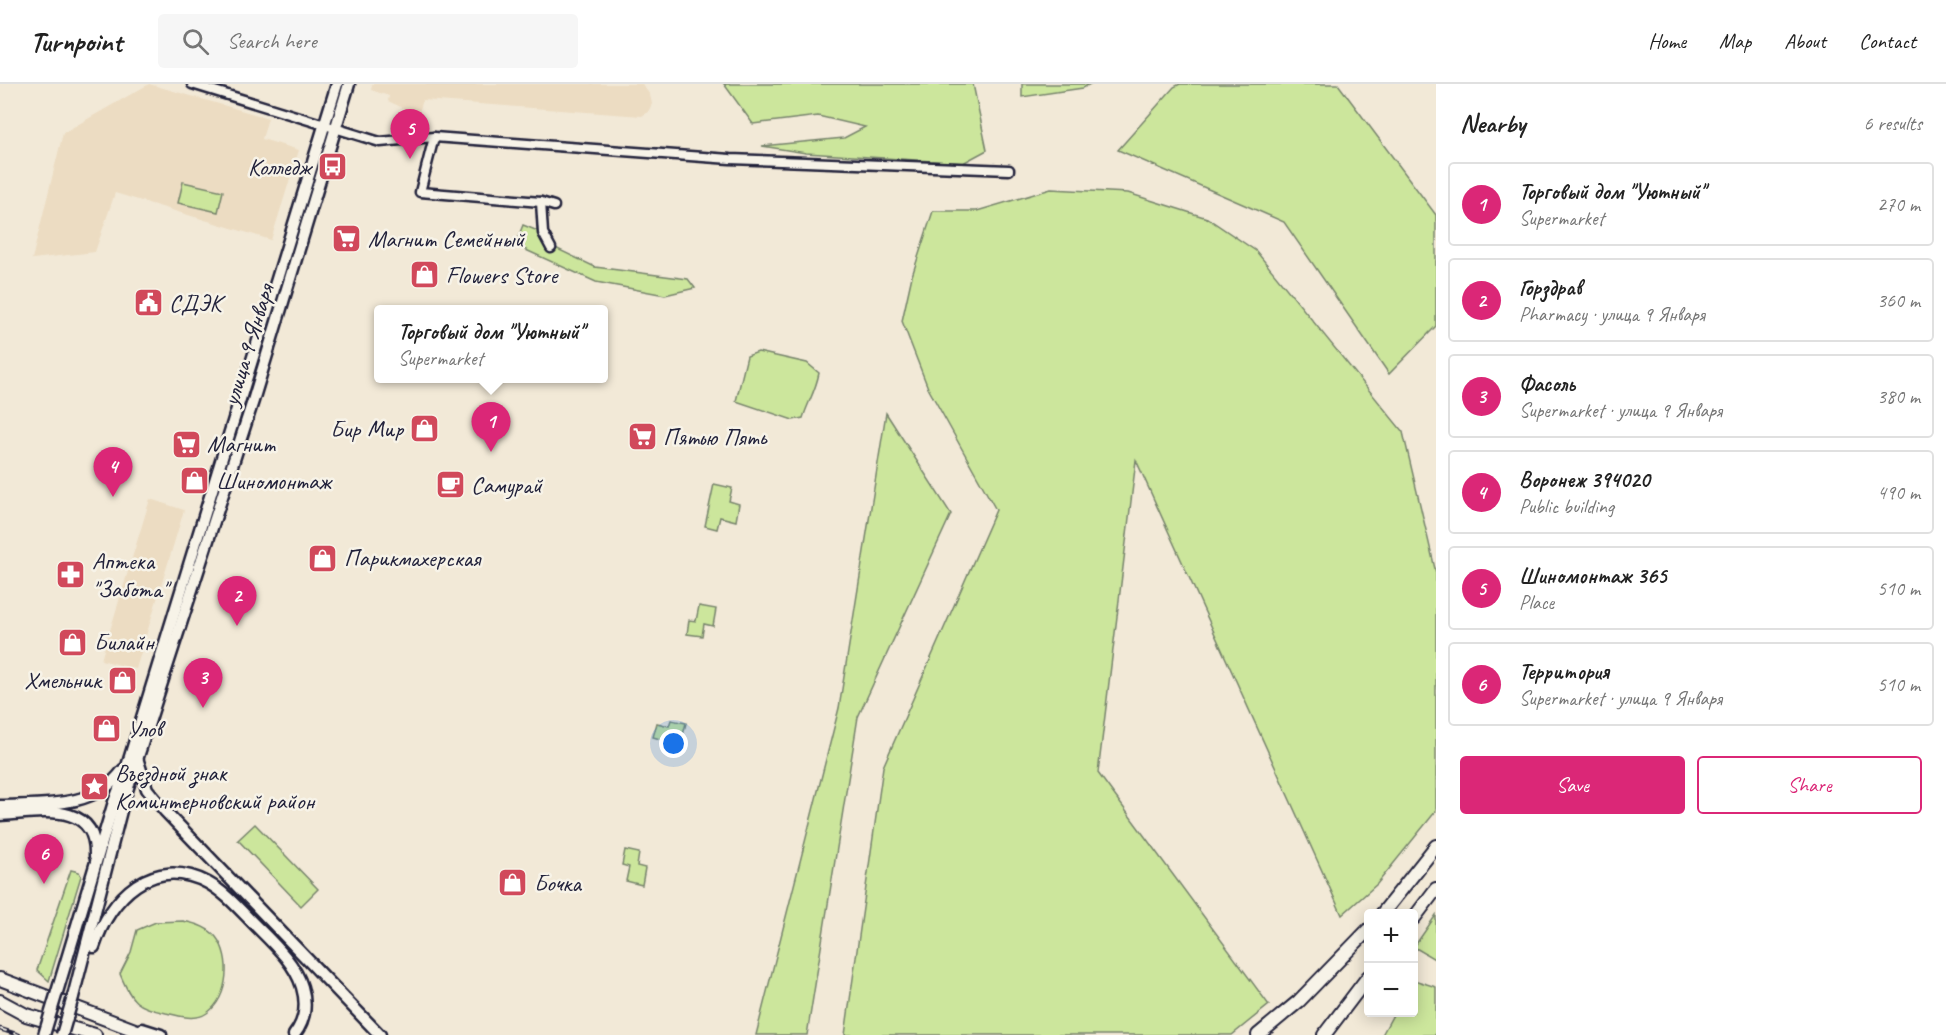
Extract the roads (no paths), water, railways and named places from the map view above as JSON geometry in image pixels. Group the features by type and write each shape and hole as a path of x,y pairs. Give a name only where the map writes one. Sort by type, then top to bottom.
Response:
{"highway":[{"path":"1386,909 1436,846"},
{"path":"1418,912 1436,889"},
{"path":"1258,1035 1269,1030 1364,934"},
{"path":"0,979 118,1022 147,1035"},
{"path":"1324,1035 1364,982"},
{"path":"0,1002 26,1015 94,1035"}],"main road":[{"name":"улица 9 Января","path":"62,1035 78,985 134,759 337,84"},
{"name":"улица 9 Января","path":"44,1035 114,802 134,759 349,84"},
{"path":"0,806 74,802 108,786 134,759 147,789 165,811 380,1035"},
{"path":"0,815 56,812 71,815 87,824 95,837 95,871"},
{"path":"78,985 86,973 105,919 129,890 149,878 162,875 196,878 209,883 233,903 277,948 297,975 305,1005 303,1018 294,1035"},
{"path":"118,1022 161,1035"}],"street":[{"path":"192,84 380,142 434,137 730,159 1009,170"},
{"path":"434,137 420,192 541,202 554,206"},
{"path":"541,202 543,233 551,248"}],"railway":[{"path":"0,1029 19,1035"}],"place":[{"name":"Шиномонтаж 365","path":"410,159"},
{"name":"Колледж","path":"332,167"},
{"name":"Магнит Семейный","path":"347,239"},
{"name":"Flowers Store","path":"425,275"},
{"name":"СДЭК","path":"148,303"},
{"name":"Бир Мир","path":"424,429"},
{"name":"Пятью Пять","path":"642,437"},
{"name":"Магнит","path":"186,444"},
{"name":"Торговый дом \"Уютный\"","path":"491,452"},
{"name":"Шиномонтаж","path":"195,481"},
{"name":"Самурай","path":"450,485"},
{"name":"Воронеж 394020","path":"113,497"},
{"name":"Парикмахерская","path":"323,558"},
{"name":"Аптека \"Забота\"","path":"71,575"},
{"name":"Горздрав","path":"237,626"},
{"name":"Билайн","path":"73,642"},
{"name":"Хмельник","path":"122,680"},
{"name":"Фасоль","path":"203,708"},
{"name":"Улов","path":"106,729"},
{"name":"Въездной знак Коминтерновский район","path":"94,787"},
{"name":"Бочка","path":"513,883"},
{"name":"Территория","path":"44,884"}]}
